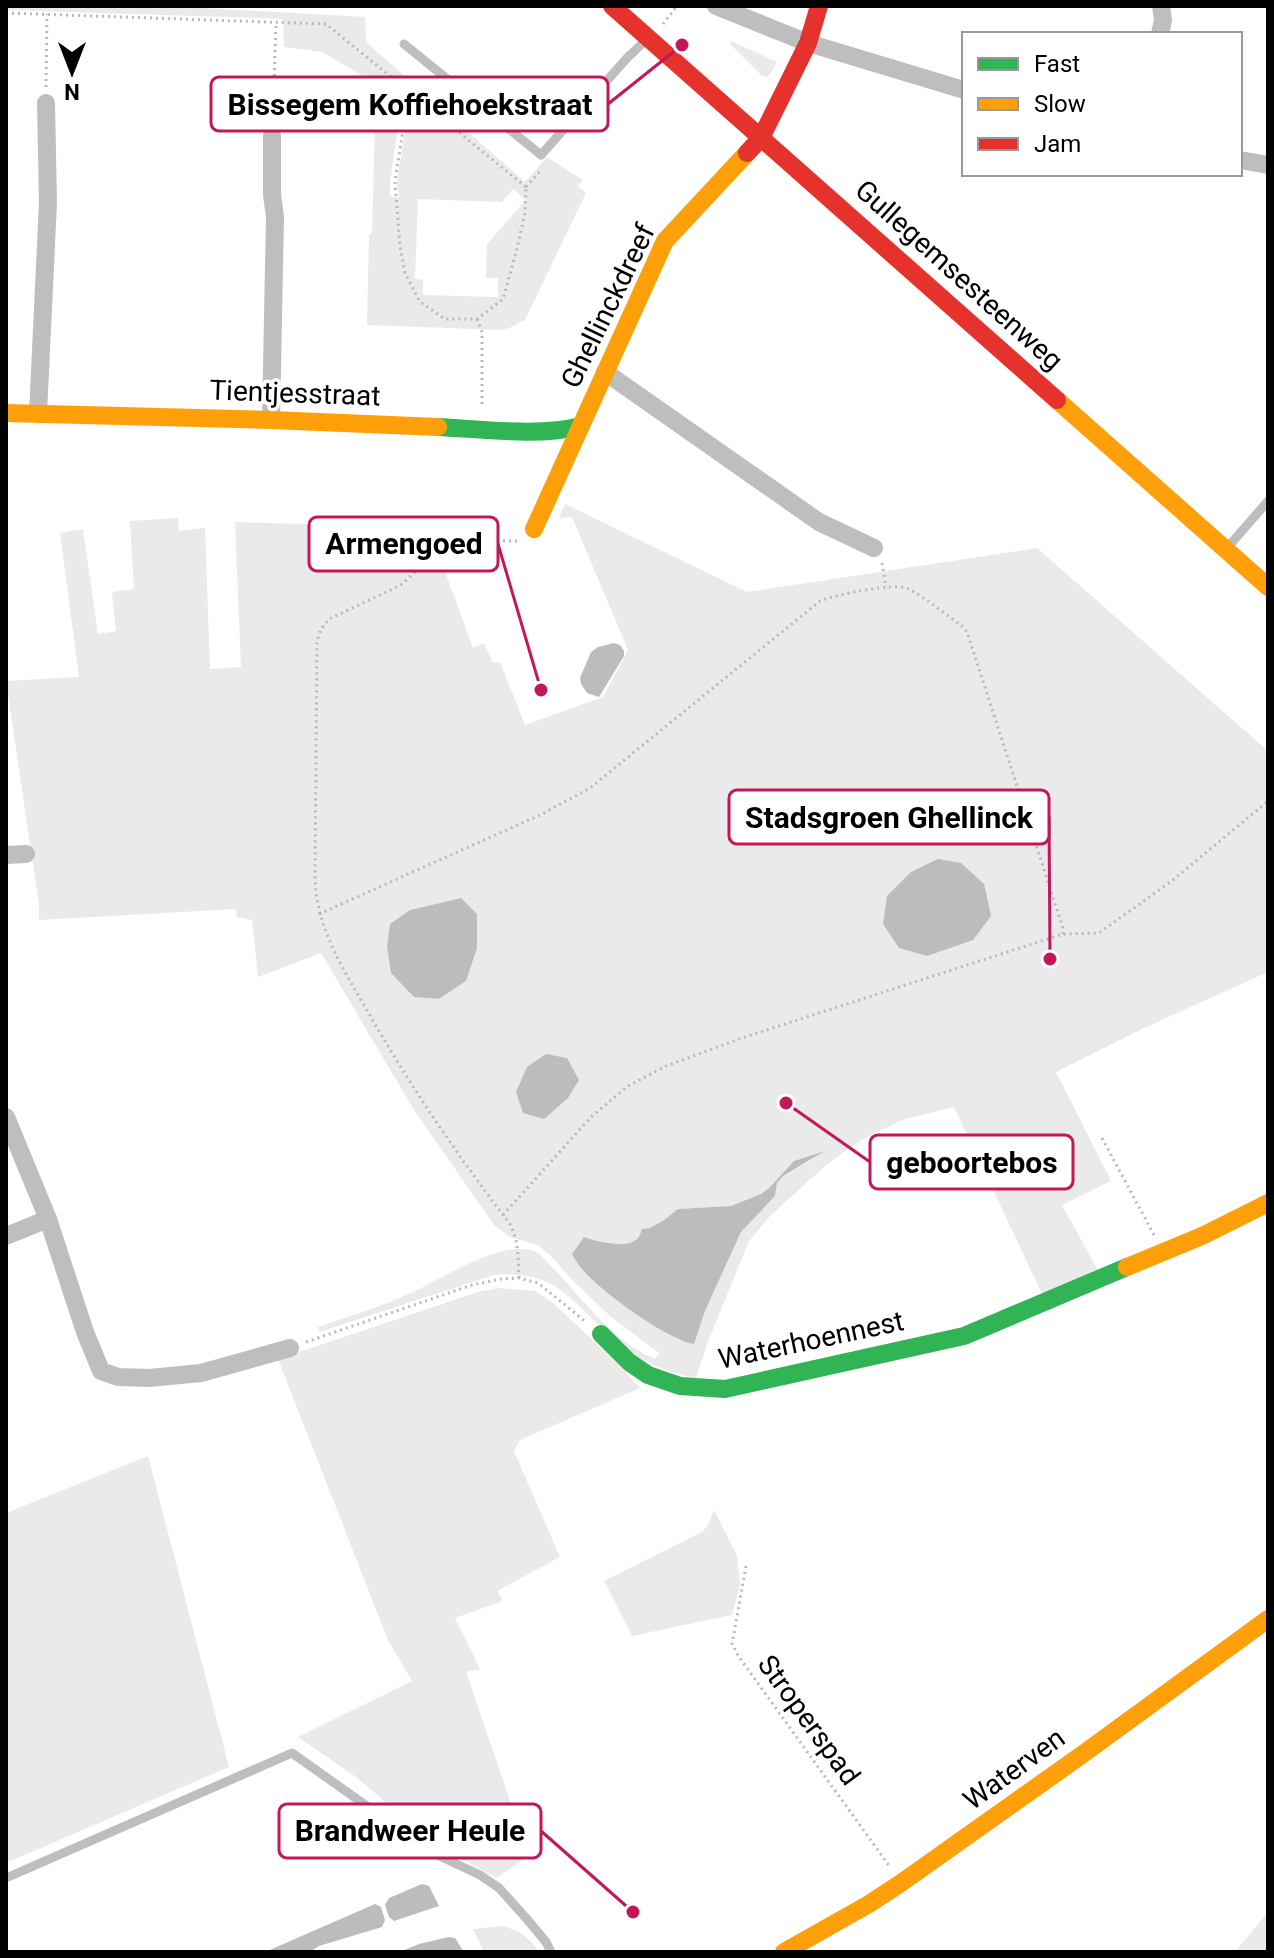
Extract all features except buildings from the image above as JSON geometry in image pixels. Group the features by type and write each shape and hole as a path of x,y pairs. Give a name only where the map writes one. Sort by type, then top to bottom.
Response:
{"street":[{"name":"Gullegemsesteenweg","path":"612,6 652,33 761,138 1268,587"},
{"path":"716,6 808,43 962,89"},
{"name":"Ghellinckdreef","path":"534,529 665,241 761,138 808,43 819,6"},
{"path":"1160,32 1161,6"},
{"path":"38,414 48,202 46,103"},
{"path":"271,420 275,217 272,136"},
{"path":"1242,160 1268,165"},
{"path":"605,372 819,522 874,548"},
{"name":"Tientjesstraat","path":"6,413 566,430 581,426"},
{"path":"6,855 26,854"},
{"path":"6,1117 48,1219 101,1371 118,1377 149,1378 201,1373 290,1348"},
{"name":"Waterhoennest","path":"601,1334 639,1371 680,1386 702,1390 725,1389 964,1336 1202,1236 1268,1203"},
{"path":"6,1236 48,1219"},
{"name":"Waterven","path":"784,1952 901,1883 1268,1619"}],"lane":[{"path":"404,44 541,155 652,33"},
{"path":"1226,549 1268,501"},
{"path":"6,1878 292,1753 433,1853 480,1875 499,1888 546,1942 551,1952"}],"path":[{"path":"652,33 665,23 677,6"},
{"path":"6,13 326,24 526,187 525,213 503,299 477,319 445,319 420,302 405,273 395,181 409,92"},
{"path":"46,103 47,14"},
{"path":"272,136 276,22"},
{"path":"477,319 482,332 481,428"},
{"path":"519,1278 516,1235 431,1115 392,1053 355,989 319,914 315,878 317,641 329,619 401,585 450,540 527,541 534,529"},
{"path":"874,548 883,565 886,587"},
{"path":"319,914 572,799 606,776 820,601 886,587 904,587 967,632 1063,934"},
{"path":"503,1215 591,1117 628,1086 666,1066 742,1038 1063,934 1099,933 1173,880 1268,801"},
{"path":"1102,1138 1164,1252"},
{"path":"290,1348 472,1285 519,1278 538,1283 601,1334"},
{"name":"Stroperspad","path":"746,1566 732,1644 901,1883"}],"shaded area":[{"path":"6,6 166,6 365,17 366,42 525,182 547,157 583,180 578,186 586,193 525,320 500,330 367,325 376,87 322,52 284,47 283,19 6,10","holes":["402,96 410,103 397,181 399,198 390,196 390,184","513,189 526,200 487,244 486,278 498,278 498,297 423,295 423,280 415,279 418,199 502,202"]},
{"path":"731,41 777,62 771,73 767,77 762,76 730,44"},
{"path":"565,504 747,592 1037,548 1268,751 1268,972 1056,1072 1111,1181 1062,1205 1100,1274 1044,1298 954,1107 902,1120 859,1141 825,1166 770,1216 749,1241 696,1378 640,1358 618,1343 556,1287 530,1277 514,1275 494,1275 319,1332 318,1327 400,1298 486,1256 517,1249 531,1250 542,1256 598,1318 625,1341 655,1359 659,1353 610,1316 550,1255 537,1245 510,1237 494,1225 414,1110 321,953 258,977 252,920 237,917 236,909 39,920 6,681 79,677 60,533 83,529 98,634 116,631 112,592 134,589 130,521 178,518 179,531 205,528 210,669 241,667 235,522 429,528 473,648 484,643 493,663 500,662 525,725 603,697 628,650 572,517 559,518","holes":["461,898 466,981 439,999 414,997 390,924 410,910","820,1153 783,1176 777,1183 775,1196 741,1232 705,1311 694,1344 658,1328 602,1287 584,1237 609,1243 629,1243 637,1239 642,1229 650,1228 678,1209 731,1206 761,1194 794,1161"]},
{"path":"614,643 620,645 624,656 599,697 587,693 580,678 591,652"},
{"path":"938,859 961,863 984,884 991,916 973,940 927,956 899,948 883,924 887,896 911,872"},
{"path":"461,898 477,914 477,948 466,981 439,999 414,997 391,973 387,947 390,924 410,910"},
{"path":"546,1054 567,1058 579,1080 568,1098 544,1119 523,1113 516,1092 527,1067"},
{"path":"825,1151 783,1176 777,1183 775,1196 741,1232 705,1311 694,1344 668,1334 619,1302 592,1279 572,1254 584,1237 609,1243 629,1243 637,1239 642,1229 650,1228 678,1209 731,1206 761,1194 794,1161"},
{"path":"499,1288 535,1291 552,1302 640,1388 520,1440 514,1451 560,1557 497,1591 503,1601 455,1618 480,1669 466,1672 529,1856 496,1878 434,1843 356,1777 298,1737 412,1681 388,1640 278,1359 478,1292"},
{"path":"148,1456 229,1767 6,1863 6,1513"},
{"path":"714,1510 737,1555 740,1585 732,1615 632,1636 604,1581 702,1532"},
{"path":"422,1884 429,1886 439,1906 394,1921 389,1917 385,1905 389,1898"},
{"path":"375,1904 381,1907 385,1920 382,1927 319,1946 310,1952 265,1952"},
{"path":"1268,1912 1268,1952 1235,1952"},
{"path":"502,1926 523,1935 539,1952 484,1952 473,1929"},
{"path":"455,1938 464,1952 399,1952 419,1944"}],"traffic: fast":[{"path":"438,427 530,432 581,426"},
{"path":"601,1334 629,1362 648,1375 680,1386 725,1389 964,1336 1127,1267"}],"traffic: slow":[{"path":"534,529 665,241 747,153"},
{"path":"1057,400 1268,587"},
{"path":"6,413 438,427"},
{"path":"1127,1267 1202,1236 1268,1203"},
{"path":"784,1952 901,1883 1268,1619"}],"traffic: jam":[{"path":"612,6 1057,400"},
{"path":"747,153 761,138 808,43 819,6"}],"place":[{"name":"Bissegem Koffiehoekstraat","path":"682,45"},
{"name":"Armengoed","path":"541,690"},
{"name":"Stadsgroen Ghellinck","path":"1050,959"},
{"name":"geboortebos","path":"786,1103"},
{"name":"Brandweer Heule","path":"633,1912"}]}
